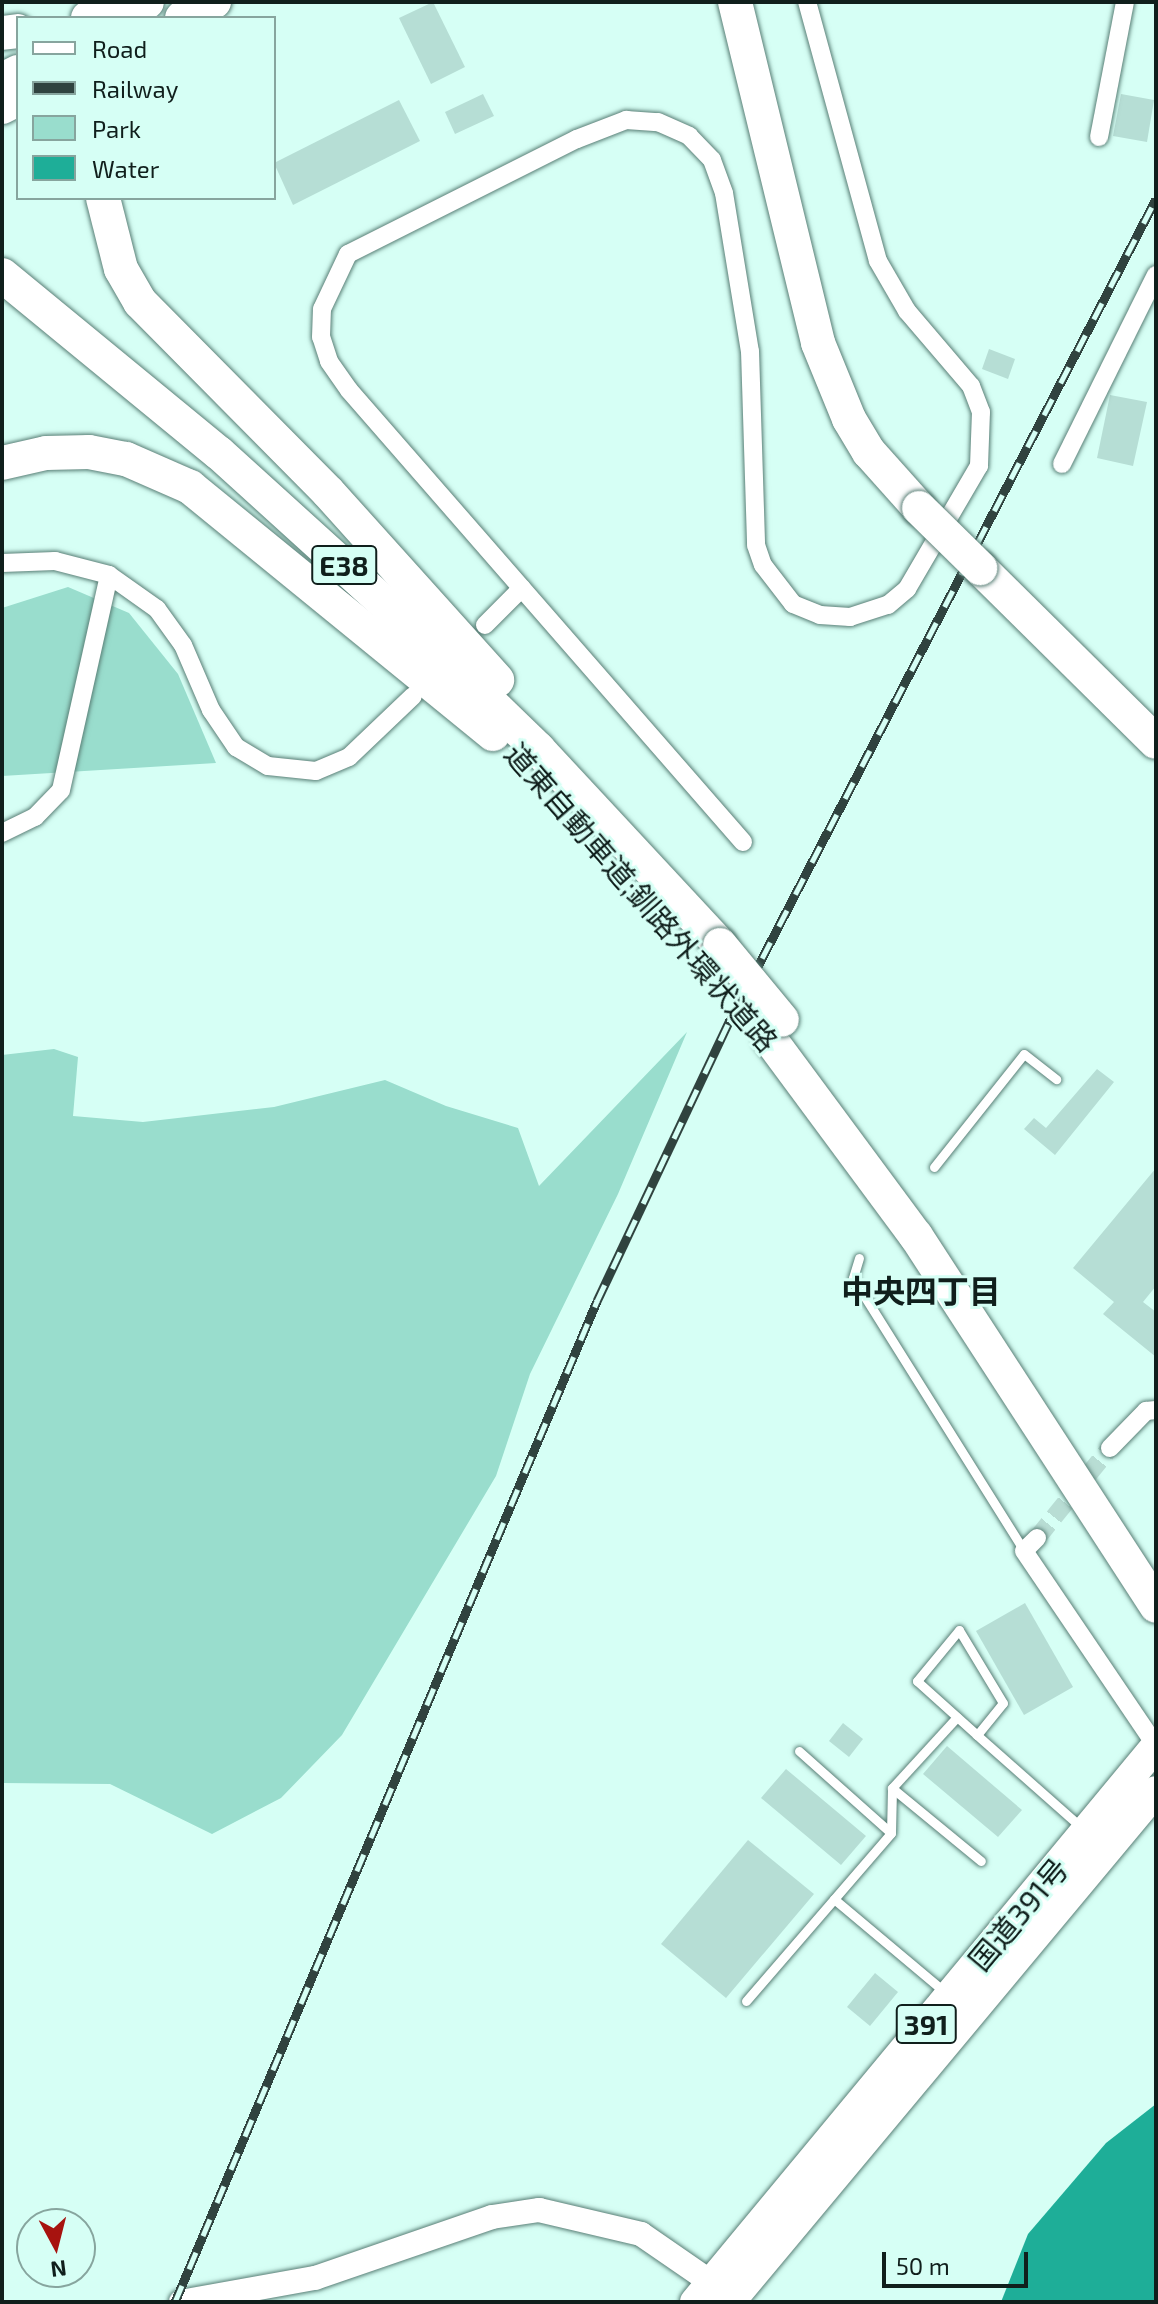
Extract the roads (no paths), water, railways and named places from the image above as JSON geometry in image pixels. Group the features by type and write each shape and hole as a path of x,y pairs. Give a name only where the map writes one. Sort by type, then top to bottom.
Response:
{"highway":[{"path":"95,16 147,2"},
{"path":"129,16 156,2"},
{"path":"735,2 818,343 849,419 869,452 1156,724"},
{"path":"750,2 831,341 862,412 924,503"},
{"path":"104,200 121,269 140,302 328,492 600,792 663,879"},
{"name":"道東自動車道;釧路外環状道路","path":"2,275 117,366 338,559 538,749 663,879 714,954 938,1240 1154,1593"},
{"name":"道東自動車道;釧路外環状道路","path":"2,299 327,570 527,762 714,954"},
{"path":"2,463 46,453 89,452 126,459 190,487 527,762"},
{"path":"984,562 1156,742"},
{"name":"国道391号","path":"718,2296 1097,1841 1156,1746"},
{"name":"国道391号","path":"718,2296 950,1996 1097,1841 1156,1791"}],"street":[{"path":"743,842 349,390 329,361 321,337 322,309 348,254 577,139 626,120 658,122 689,136 712,160 724,193 750,351 756,545 763,565 793,604 820,615 850,617 888,605 907,589 979,466 981,412 971,386 907,311 878,261 807,2"},
{"path":"1099,137 1125,2"},
{"path":"1062,464 1156,275"},
{"path":"2,563 55,561 109,575 157,609 183,645 211,710 236,747 268,766 316,771 349,757 413,696"},
{"path":"2,833 35,817 61,790 109,575"},
{"path":"485,625 522,588"},
{"path":"1110,1448 1146,1411 1156,1410"},
{"path":"1031,1544 1156,1746"},
{"path":"181,2302 315,2278 492,2217 539,2210 641,2234 718,2296"}],"lane":[{"path":"934,1167 1024,1054 1056,1079"},
{"path":"859,1258 853,1278 1031,1544"},
{"path":"977,1735 1003,1703 959,1630 917,1681 977,1735 1097,1841"},
{"path":"746,2001 891,1833 892,1788 957,1717"},
{"path":"799,1751 891,1833"},
{"path":"892,1788 981,1861"},
{"path":"834,1899 950,1996"}],"water":[{"path":"1156,2104 1156,2302 1001,2302 1028,2234 1106,2143"}],"tunnel":[{"path":"1037,1538 1110,1448"}],"railway":[{"path":"175,2302 597,1301 729,1022 1156,199"}],"district":[{"name":"中央四丁目","path":"921,1290"}]}
